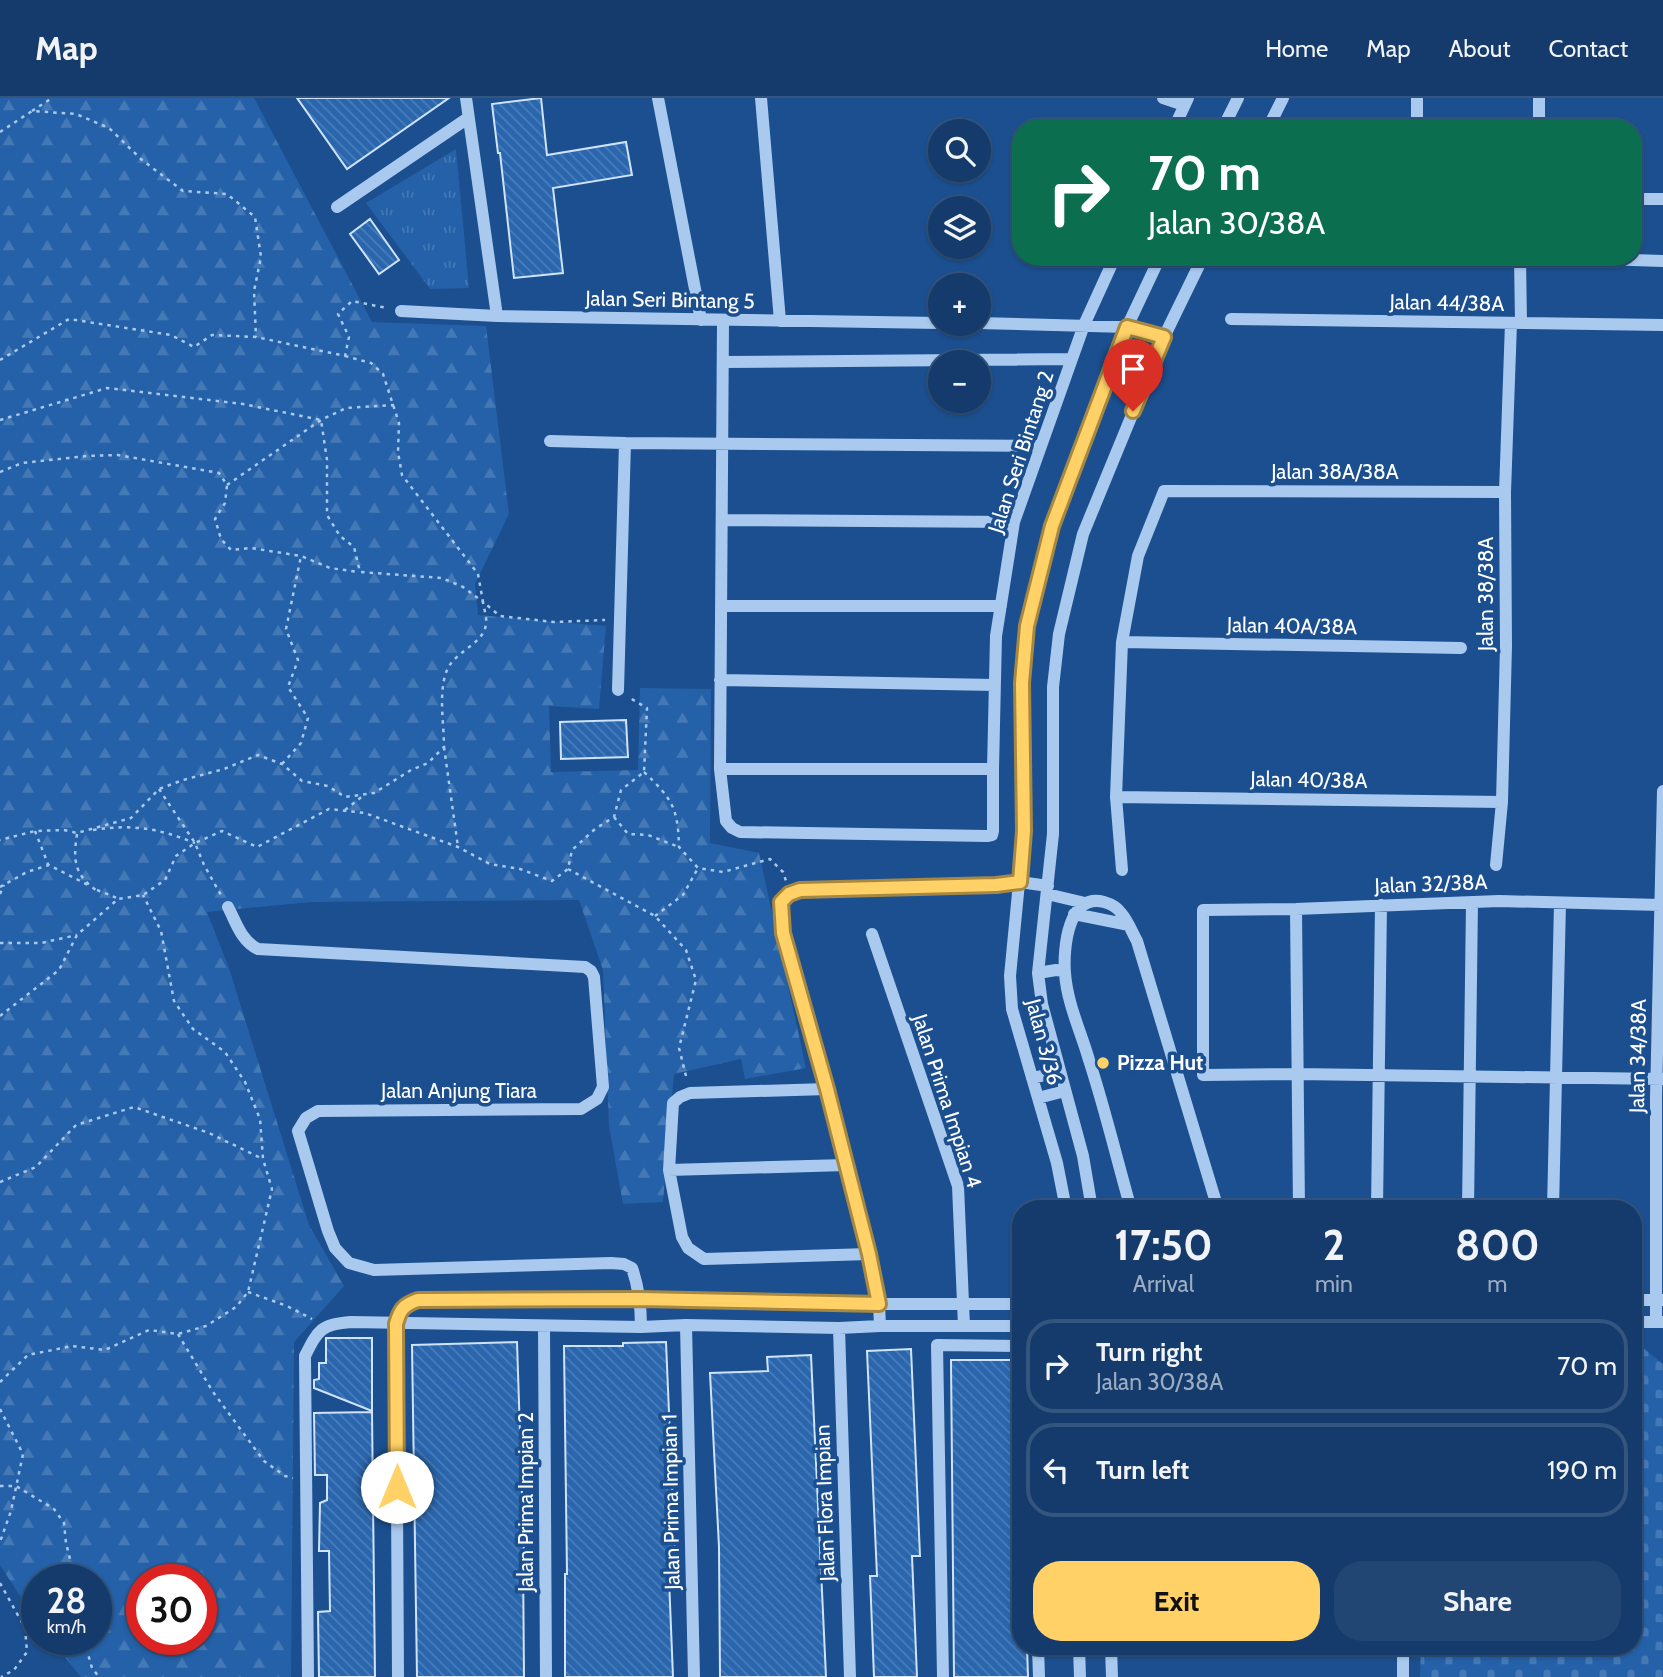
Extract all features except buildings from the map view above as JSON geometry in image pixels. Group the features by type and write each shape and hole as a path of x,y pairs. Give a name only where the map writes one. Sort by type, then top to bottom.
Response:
{"street":[{"path":"466,98 497,316"},
{"path":"658,98 701,320"},
{"path":"761,98 780,321"},
{"path":"1163,98 1186,101 1178,119"},
{"path":"1228,119 1238,98"},
{"path":"1272,119 1283,98"},
{"path":"1417,98 1418,119"},
{"path":"1539,98 1539,119"},
{"path":"337,207 468,118"},
{"path":"1642,199 1663,199"},
{"path":"1642,260 1663,261"},
{"name":"Jalan Seri Bintang 2","path":"720,769 726,821 740,832 992,835 996,636 1014,522 1084,325 1111,266"},
{"name":"Jalan 3/36","path":"1064,1200 1057,1163 1012,1009 1010,976 1024,831 1022,683 1027,626 1052,526 1127,327 1156,266"},
{"name":"Jalan 3/36","path":"1090,1200 1083,1156 1042,1004 1038,973 1053,834 1053,687 1059,634 1083,534 1164,337 1199,266"},
{"name":"Jalan 38/38A","path":"1496,865 1502,802 1506,492 1519,266"},
{"name":"Jalan Seri Bintang 5","path":"401,311 497,316 928,323"},
{"name":"Jalan 44/38A","path":"1231,319 1663,325"},
{"path":"723,321 720,769 993,769"},
{"path":"991,323 1127,327 1164,337"},
{"path":"723,362 1072,359"},
{"path":"550,441 1041,446"},
{"path":"618,691 625,443"},
{"name":"Jalan 38A/38A","path":"1122,642 1138,555 1164,491 1506,492"},
{"path":"722,520 1014,522"},
{"path":"721,606 1001,606"},
{"path":"1122,642 1116,797 1122,870"},
{"name":"Jalan 40A/38A","path":"1122,642 1461,648"},
{"path":"720,680 995,685"},
{"name":"Jalan 34/38A","path":"1660,1322 1659,1098 1663,791"},
{"name":"Jalan 40/38A","path":"1116,797 1502,802"},
{"path":"880,1326 879,1304 869,1254 827,1089 783,933 785,898 800,890 996,885 1020,882 1085,903"},
{"path":"1128,1200 1064,971 1066,939 1074,914 1085,903 1096,900 1111,904 1123,914 1137,941 1215,1200"},
{"path":"1468,1200 1472,902"},
{"name":"Jalan 32/38A","path":"1297,1074 1203,1074 1203,910 1472,902 1661,905"},
{"path":"1553,1200 1560,903"},
{"path":"1377,1200 1381,905"},
{"name":"Jalan Anjung Tiara","path":"228,907 244,939 257,949 585,967 591,971 594,977 603,1087 597,1099 581,1109 318,1111 306,1118 298,1131 328,1231 335,1248 349,1263 374,1270 624,1264 632,1268 640,1299 641,1327"},
{"path":"1296,909 1298,1200"},
{"path":"1074,914 1129,925"},
{"name":"Jalan Prima Impian 4","path":"872,934 958,1186 964,1326"},
{"path":"1038,973 1064,971"},
{"path":"1032,1078 1060,1072"},
{"path":"1297,1074 1660,1079"},
{"path":"827,1089 685,1095 673,1103 669,1170 682,1237 688,1248 705,1259 869,1254"},
{"path":"1038,1098 1065,1091"},
{"path":"669,1170 846,1165"},
{"path":"398,1677 396,1324 400,1312 408,1303 418,1300 640,1299 1012,1304"},
{"path":"308,1677 305,1356 317,1333 326,1326 351,1322 641,1327 1012,1326"},
{"path":"1642,1322 1660,1322"},
{"name":"Jalan Prima Impian 1","path":"686,1325 694,1677"},
{"path":"937,1325 943,1677"},
{"name":"Jalan Prima Impian 2","path":"544,1326 546,1677"},
{"name":"Jalan Flora Impian","path":"839,1328 850,1677"},
{"path":"937,1345 1012,1346"},
{"path":"1038,1655 1039,1677"},
{"path":"1079,1655 1080,1677"},
{"path":"1111,1655 1112,1677"},
{"path":"1403,1655 1403,1677"}],"path":[{"path":"0,132 51,98"},
{"path":"32,111 76,114 109,128 142,160 183,191 227,194 255,217 261,257 254,291 256,337"},
{"path":"345,356 349,337 338,314 352,301 401,311"},
{"path":"0,360 69,319 171,335 194,347 212,335 256,337 371,363 383,374 399,423 398,452 402,475 478,574 484,602 486,626 483,633 479,640 461,652 448,667 442,687 444,747 458,847"},
{"path":"0,419 107,388 243,404 321,420"},
{"path":"227,485 321,420 346,408 394,405"},
{"path":"321,420 327,460 327,515 340,536 355,547 360,572"},
{"path":"0,472 22,463 118,455 219,473 227,485 225,503 215,519 221,539 231,550 251,548 301,555 330,568 360,572 442,578 463,587 500,616 554,622 621,619"},
{"path":"282,764 300,743 308,718 288,687 298,660 286,629 301,555"},
{"path":"618,691 647,708 644,772 667,794 678,821 679,847"},
{"path":"77,833 131,818 159,789 224,769 258,755 282,764 302,781 328,786 345,797 373,793 428,763 444,747"},
{"path":"35,831 49,865 97,891 118,899 143,895 165,880 176,856 195,843 222,831 257,847 329,809 365,813 458,847 490,864 520,869 552,881 568,869 572,850 595,829 614,817 621,790 644,772"},
{"path":"159,789 195,843 228,907"},
{"path":"345,811 364,794"},
{"path":"614,817 628,834 648,835 679,847 698,868 723,872 770,859 783,872 785,898"},
{"path":"0,840 35,831 64,830 77,833 141,827 160,830 195,843"},
{"path":"77,833 75,852 79,871 83,879 97,891"},
{"path":"0,894 2,886 27,872 49,865"},
{"path":"655,916 683,895 698,868"},
{"path":"568,869 655,916 686,950 696,981 678,1048 685,1095"},
{"path":"0,1382 28,1355 72,1346 105,1350 149,1330 178,1334 206,1326 236,1307 248,1292 272,1189 263,1159 260,1119 245,1082 225,1052 193,1029 174,1002 161,930 143,895"},
{"path":"0,1016 59,970 77,935 118,899"},
{"path":"0,943 41,943 77,935"},
{"path":"0,1182 36,1167 76,1125 134,1107 209,1133 263,1159"},
{"path":"248,1292 287,1306 326,1326"},
{"path":"178,1334 214,1392 264,1461 285,1476 306,1481"},
{"path":"0,1409 23,1454 11,1511 0,1542"},
{"path":"0,1486 16,1486 54,1509 64,1523 72,1564"},
{"path":"0,1583 25,1628 27,1652 14,1670 1,1677"},
{"path":"89,1655 92,1668 99,1677"}],"green space":[{"path":"0,98 254,98 372,322 486,326 509,514 475,584 478,615 606,626 599,709 549,706 551,772 638,770 640,688 711,689 710,843 759,853 806,1068 745,1079 741,1059 674,1074 663,1202 623,1204 609,1126 603,970 579,900 311,902 207,912 229,968 309,1225 344,1286 294,1342 291,1677 81,1677 63,1655 112,1655 112,1564 21,1564 21,1597 0,1565"},
{"path":"456,149 469,288 430,289 366,203"},
{"path":"1642,1347 1663,1364 1663,1677 1420,1677 1421,1655 1642,1655"}],"place":[{"name":"Pizza Hut","path":"1103,1063"}],"route":[{"path":"397,1487 396,1324 400,1312 408,1303 418,1300 640,1299 879,1304 827,1089 783,933 781,902 789,894 800,890 996,885 1020,882 1024,831 1022,683 1027,626 1052,526 1127,327 1164,337 1133,411"}]}
